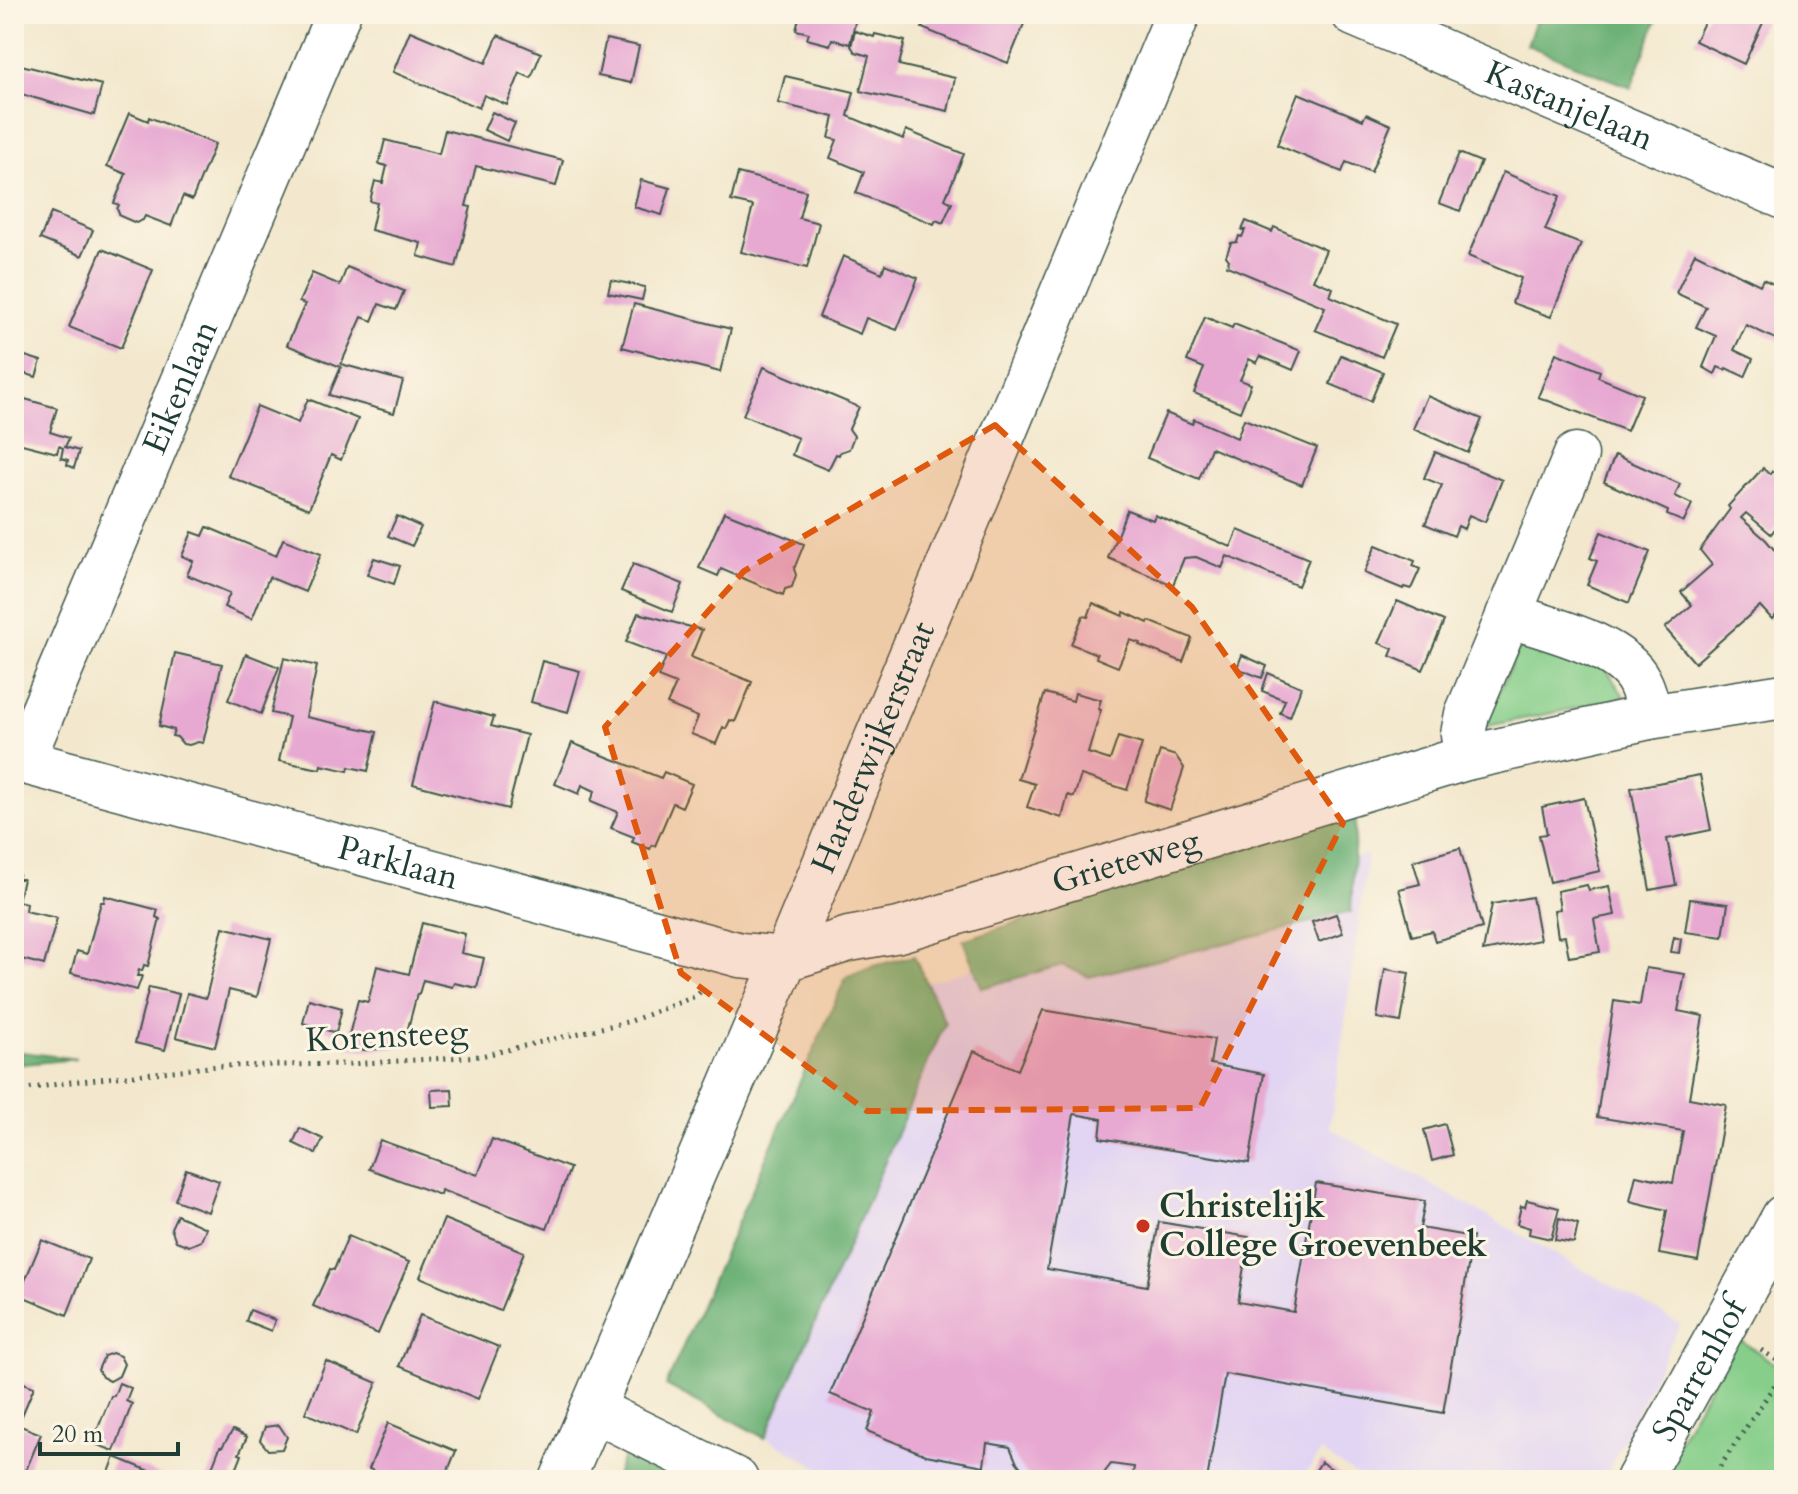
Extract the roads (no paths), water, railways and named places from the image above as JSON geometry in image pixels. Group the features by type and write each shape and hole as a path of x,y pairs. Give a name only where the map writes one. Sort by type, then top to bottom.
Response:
{"street":[{"name":"Eikenlaan","path":"18,760 338,14"},
{"name":"Harderwijkerstraat","path":"562,1480 785,959 1178,14"},
{"name":"Kastanjelaan","path":"1354,14 1784,197"},
{"path":"1466,758 1463,734 1467,714 1576,455"},
{"path":"1508,615 1597,646 1621,659 1638,679 1646,698 1649,717"},
{"name":"Grieteweg","path":"785,959 849,939 899,930 1466,758 1649,717 1784,696"},
{"name":"Parklaan","path":"18,760 740,955 785,959"},
{"name":"Sparrenhof","path":"1638,1480 1784,1217"},
{"path":"592,1409 736,1480"}],"place":[{"name":"Christelijk College Groevenbeek","path":"1143,1226"}]}
